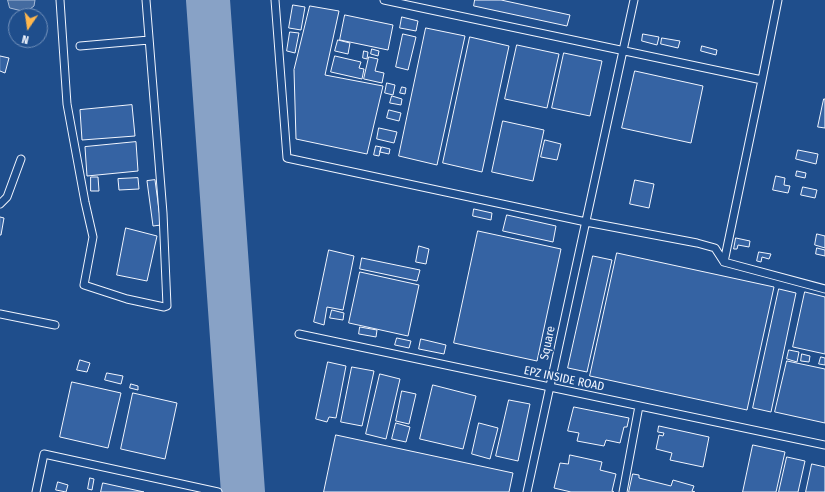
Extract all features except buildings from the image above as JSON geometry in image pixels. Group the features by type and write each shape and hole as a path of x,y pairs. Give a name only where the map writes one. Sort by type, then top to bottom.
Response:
{"street":[{"path":"60,0 67,104 93,237 84,285 127,300 164,307 166,306 163,213 146,0"},
{"path":"275,0 287,158 586,222 697,243 715,248 724,262 825,289"},
{"path":"384,0 762,80"},
{"name":"Square","path":"528,492 634,0"},
{"path":"724,262 778,0"},
{"path":"80,46 149,40"},
{"path":"0,204 6,197 21,159"},
{"path":"0,314 55,325"},
{"name":"EPZ INSIDE ROAD","path":"299,334 825,445"},
{"path":"623,492 639,406"},
{"path":"36,492 44,454 218,492"}],"water":[{"path":"8,0 35,0 34,6 31,8 10,8"}],"runway":[{"path":"208,0 243,492"}]}
